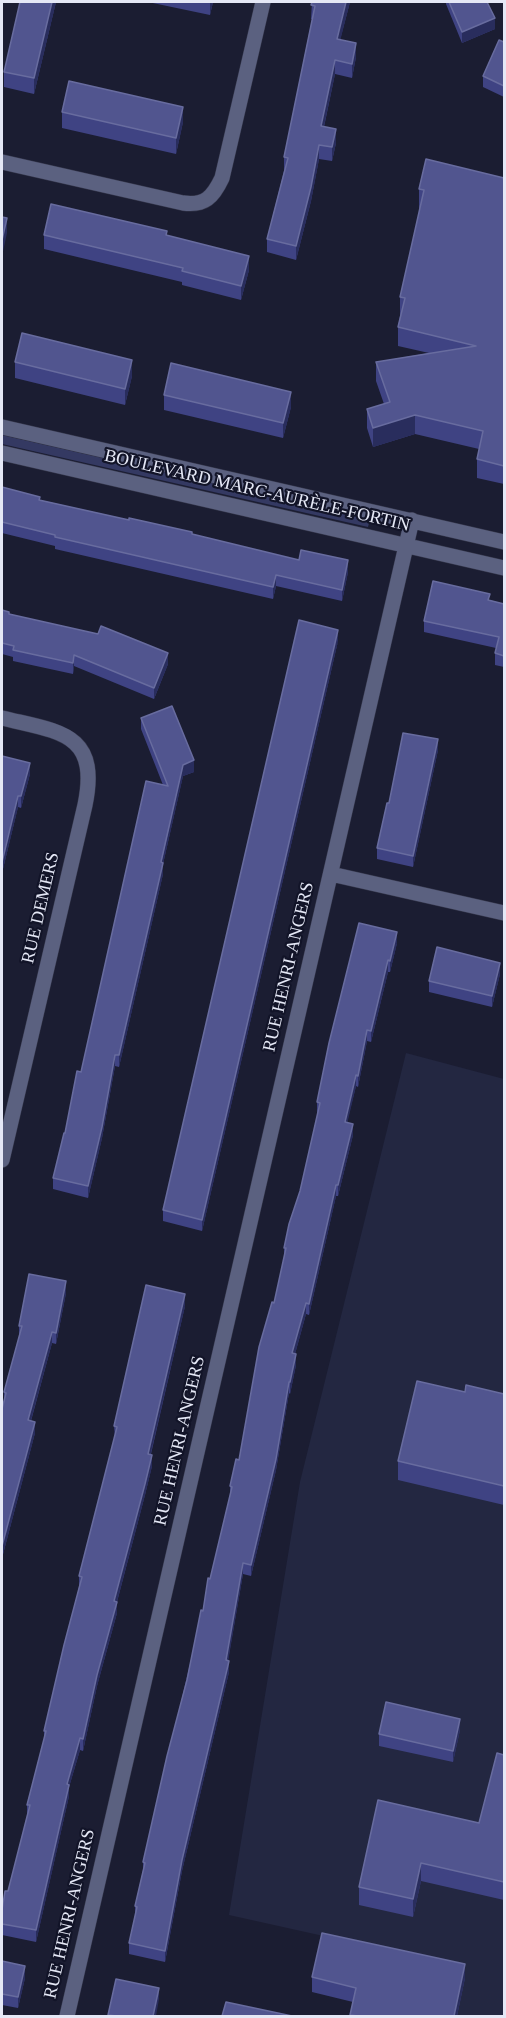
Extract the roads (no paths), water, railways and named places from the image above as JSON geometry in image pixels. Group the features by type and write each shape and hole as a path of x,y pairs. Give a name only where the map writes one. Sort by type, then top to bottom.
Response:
{"street":[{"path":"2,162 183,203 199,204 206,201 218,187 222,178 263,2"},
{"name":"BOULEVARD MARC-AURÈLE-FORTIN","path":"2,427 504,542"},
{"name":"BOULEVARD MARC-AURÈLE-FORTIN","path":"2,453 504,568"},
{"name":"RUE HENRI-ANGERS","path":"67,2016 412,520"},
{"name":"RUE DEMERS","path":"2,718 64,735 83,753 87,760 89,778 85,805 2,1160"},
{"name":"RUE HENRI-ANGERS","path":"331,874 504,913"}]}
